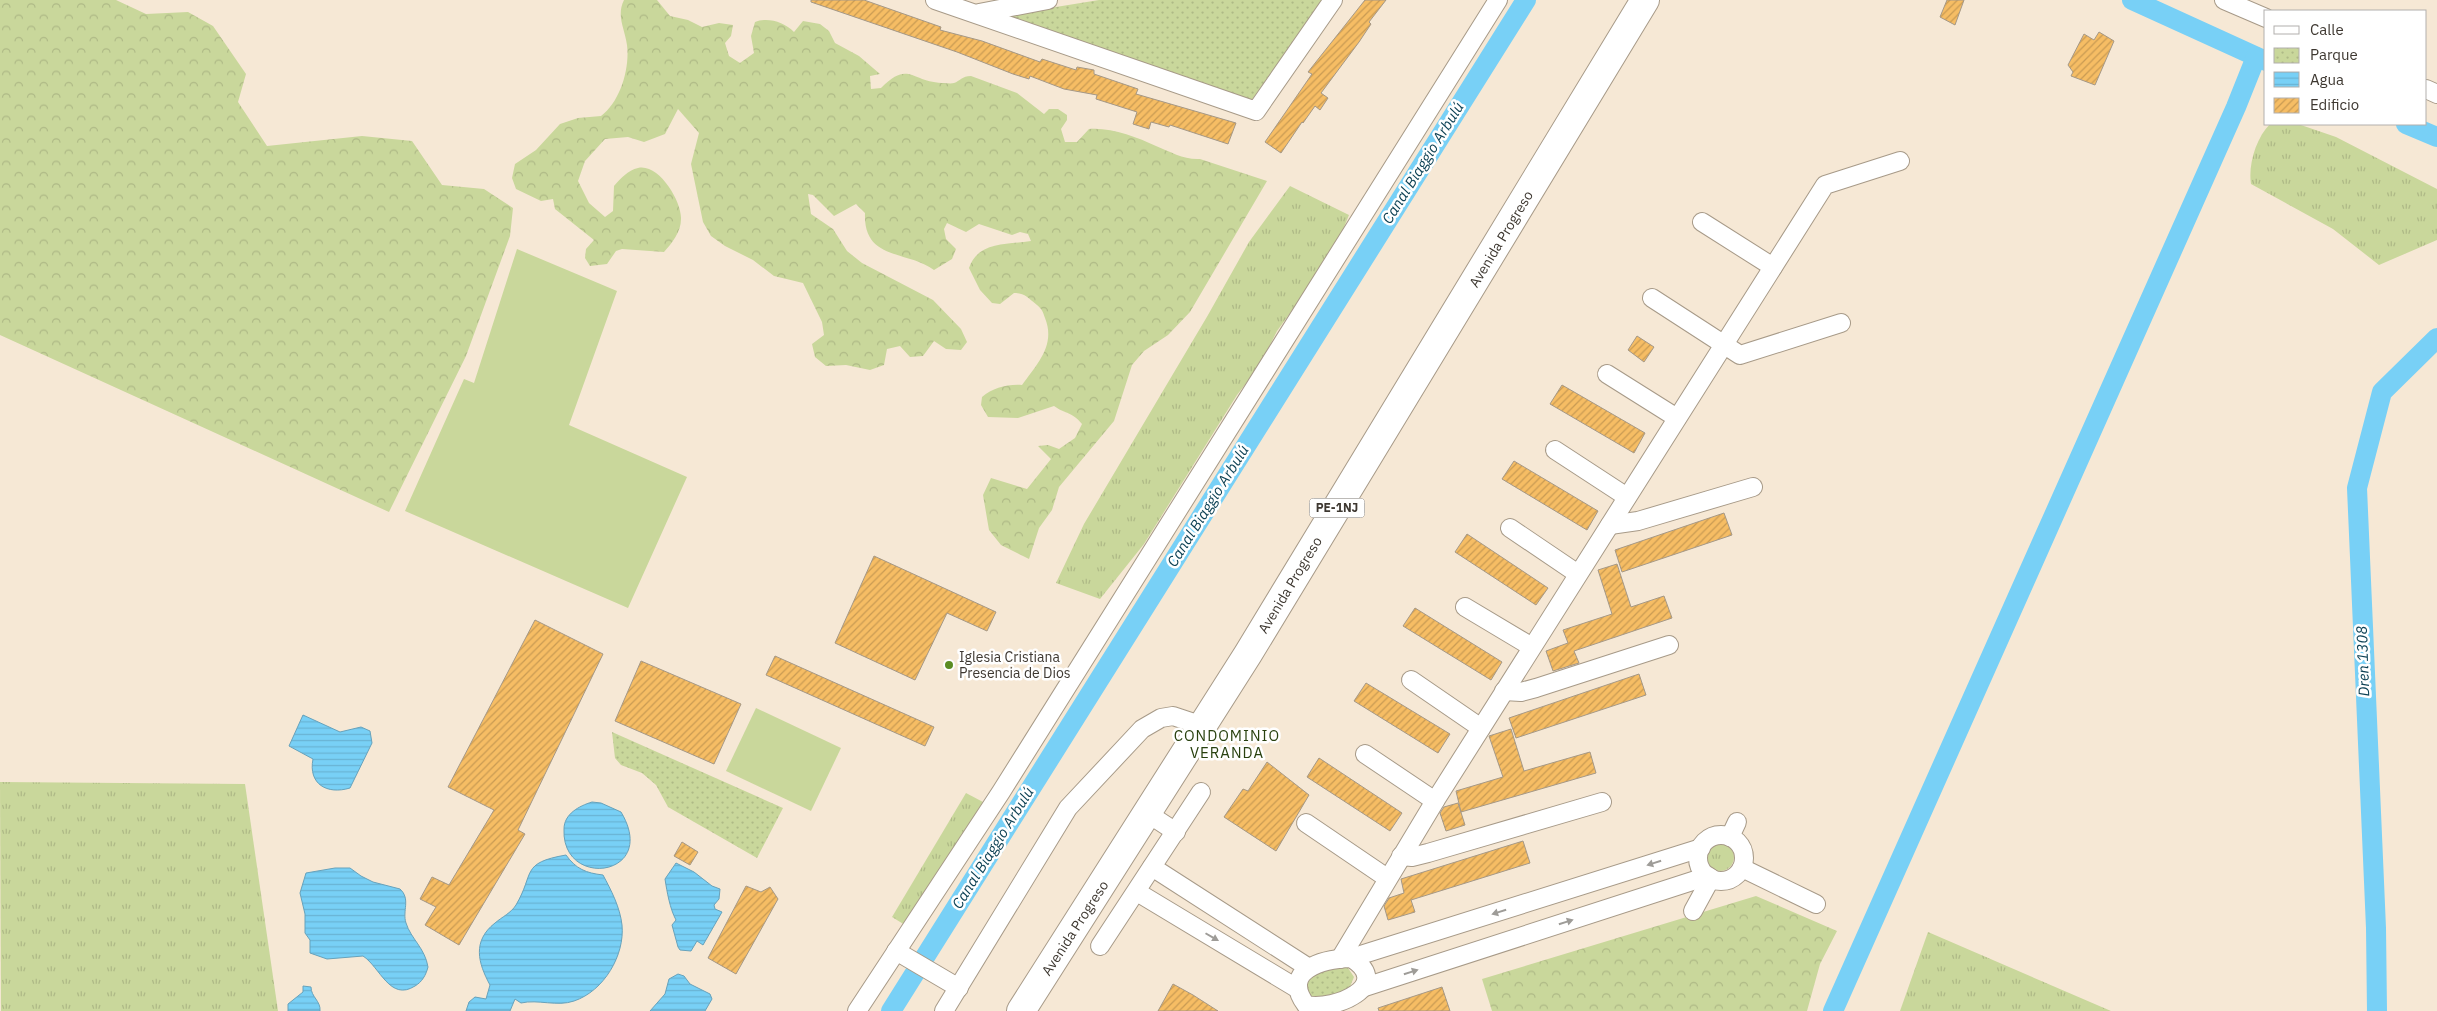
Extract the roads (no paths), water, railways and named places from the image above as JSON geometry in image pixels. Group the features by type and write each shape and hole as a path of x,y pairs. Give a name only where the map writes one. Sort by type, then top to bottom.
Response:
{"main road":[{"name":"Avenida Progreso","path":"1021,1011 1202,726 1645,0"}],"street":[{"path":"978,13 1048,0"},
{"path":"943,1 1256,111 1333,0"},
{"path":"857,1011 1001,792 1498,0"},
{"path":"2224,0 2264,17"},
{"path":"1346,958 1387,878 1825,185 1900,161"},
{"path":"1702,222 1773,267"},
{"path":"1652,298 1736,354 1744,355 1841,323"},
{"path":"1607,374 1677,418"},
{"path":"1555,450 1627,497"},
{"path":"1610,525 1638,521 1752,487"},
{"path":"1510,528 1578,574"},
{"path":"1465,607 1532,647"},
{"path":"1504,691 1521,692 1536,688 1669,645"},
{"path":"1411,680 1481,728"},
{"path":"944,1011 1068,808 1142,729 1161,718 1173,716 1202,726"},
{"path":"1365,754 1435,801"},
{"path":"1100,946 1201,792"},
{"path":"1401,856 1412,857 1428,854 1602,802"},
{"path":"1147,813 1176,832"},
{"path":"1306,823 1387,878"},
{"path":"1734,829 1744,852 1742,868 1731,879 1723,881 1709,877 1364,987 1354,998 1324,1008 1304,1008 1298,989 1298,980 1302,973 1309,968 1700,848 1712,837 1734,829"},
{"path":"1700,848 1699,863 1709,877"},
{"path":"1152,867 1309,968"},
{"path":"1742,868 1816,904"},
{"path":"1693,911 1709,877"},
{"path":"1137,892 1298,989"},
{"path":"1086,910 1114,926"},
{"path":"896,951 959,988"},
{"path":"1346,958 1359,963 1364,971 1364,987"}],"water":[{"path":"303,715 340,732 361,727 370,731 372,743 350,788 334,790 321,786 313,775 313,759 289,746"},
{"path":"592,802 601,803 621,812 630,834 628,851 619,862 606,868 591,868 577,861 567,848 564,829 569,815 577,808"},
{"path":"566,855 582,870 603,875 617,905 621,918 622,936 616,960 610,970 595,989 585,996 568,1003 521,1003 515,999 510,1011 466,1011 469,1002 475,997 486,999 490,985 480,960 479,952 483,937 495,923 514,908 535,866 551,858"},
{"path":"676,863 720,889 719,899 714,905 715,909 722,912 703,945 697,941 691,951 680,950 672,925 676,920 670,906 665,879"},
{"path":"335,868 350,868 373,882 400,889 403,893 406,901 406,923 424,954 428,967 423,978 415,986 406,990 399,990 392,986 363,956 327,959 310,953 310,940 305,933 305,914 300,893 306,873"},
{"path":"678,974 684,976 690,984 710,994 712,999 705,1011 650,1011 665,994 669,979"},
{"path":"303,986 311,987 319,1004 320,1011 288,1011 288,1004 303,992"}],"waterway":[{"name":"Canal Biaggio Arbulú","path":"891,1011 1526,0"},
{"name":"Canal Biaggio Arbulú","path":"2132,0 2264,60"},
{"path":"1833,1011 2236,107 2256,57"},
{"name":"Canal Biaggio Arbulú","path":"2408,125 2437,137"},
{"name":"Dren 1308","path":"2377,1011 2376,928 2357,488 2382,392 2437,338"}],"place":[{"name":"Iglesia Cristiana Presencia de Dios","path":"949,665"}],"district":[{"name":"CONDOMINIO VERANDA","path":"1227,744"}]}
